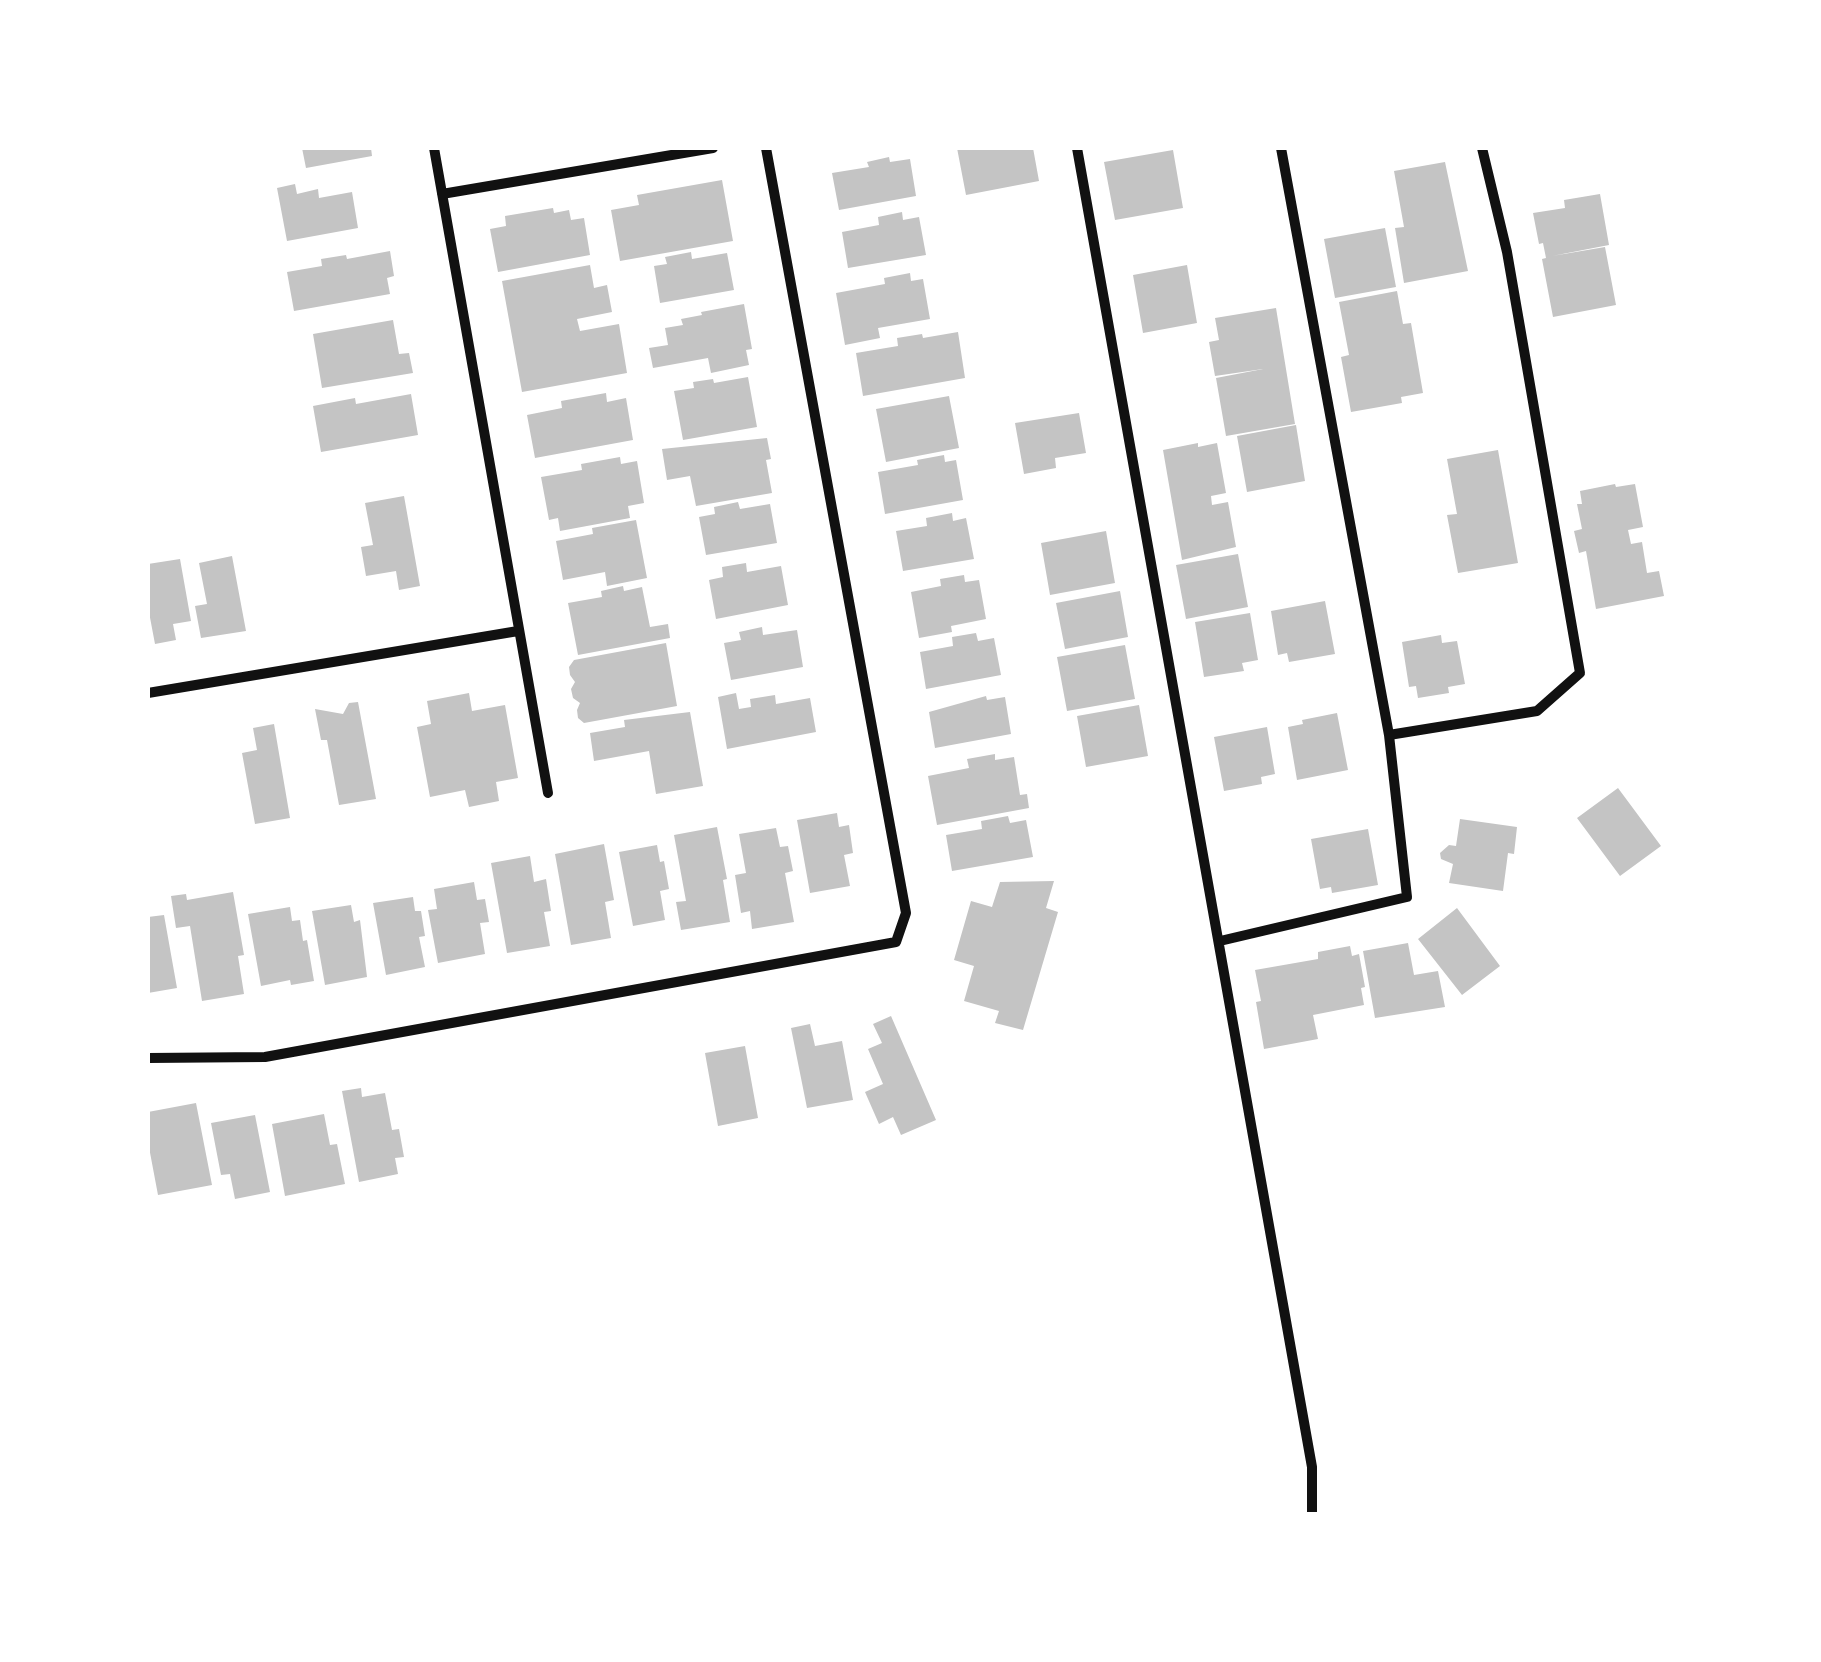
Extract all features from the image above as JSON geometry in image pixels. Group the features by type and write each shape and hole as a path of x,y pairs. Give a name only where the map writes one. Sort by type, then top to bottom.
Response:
{"street":[{"path":"434,148 548,793"},
{"path":"442,194 713,148"},
{"path":"148,1058 265,1057 896,942 906,912 766,148"},
{"path":"1077,148 1312,1467 1312,1514"},
{"path":"1220,941 1407,897 1389,735 1281,148"},
{"path":"1389,735 1536,711 1580,673 1507,252 1482,148"},
{"path":"148,693 518,631"}],"building":[{"path":"302,148 371,148 372,156 306,168"},
{"path":"957,148 1033,148 1039,181 966,195"},
{"path":"1173,150 1183,208 1115,220 1104,162"},
{"path":"889,157 890,162 910,159 916,196 839,210 832,173 869,167 867,162"},
{"path":"1445,162 1468,271 1404,283 1395,228 1404,227 1394,171"},
{"path":"722,180 733,241 620,261 611,210 639,205 637,195"},
{"path":"295,184 297,194 318,189 319,198 352,192 358,228 287,241 277,188"},
{"path":"1600,194 1609,245 1552,256 1605,247 1616,305 1553,317 1542,259 1546,258 1533,213 1565,208 1564,200"},
{"path":"553,208 554,213 569,210 571,220 584,218 590,255 498,272 490,229 506,226 505,216"},
{"path":"902,212 903,220 919,217 926,255 848,268 842,232 879,225 878,217"},
{"path":"1385,228 1396,287 1335,298 1324,239"},
{"path":"390,251 394,276 387,278 390,294 294,311 287,272 322,266 321,259"},
{"path":"691,252 692,259 727,253 734,290 660,303 654,266 667,264 665,257"},
{"path":"590,265 594,288 607,285 612,312 577,319 580,331 619,324 627,373 522,392 502,281"},
{"path":"1187,265 1197,323 1143,333 1133,275"},
{"path":"910,273 911,281 923,279 930,319 878,328 880,338 845,345 836,293 885,284 884,278"},
{"path":"1397,291 1403,324 1411,323 1423,393 1401,397 1402,403 1351,412 1341,357 1349,355 1339,302"},
{"path":"744,304 752,349 746,350 749,365 711,373 708,358 653,368 649,348 668,345 665,328 683,325 681,319 702,315 701,312"},
{"path":"1276,308 1295,424 1226,436 1216,378 1263,369 1215,376 1209,342 1219,340 1215,318"},
{"path":"393,320 399,354 409,353 413,373 322,388 313,334"},
{"path":"958,332 965,378 863,396 856,353 898,346 897,338"},
{"path":"748,377 757,427 683,440 674,391 694,388 693,382"},
{"path":"606,393 607,402 626,398 633,440 535,458 527,415 562,408 561,401"},
{"path":"411,394 418,435 321,452 313,406 355,398 356,404"},
{"path":"949,396 959,448 886,462 876,409"},
{"path":"1079,413 1086,453 1055,458 1056,468 1024,474 1015,423"},
{"path":"1296,425 1305,481 1247,492 1237,436"},
{"path":"767,438 772,493 696,506 690,476 667,480 662,449"},
{"path":"1198,443 1198,447 1217,443 1226,493 1211,496 1212,505 1228,502 1236,547 1182,560 1163,450"},
{"path":"1498,450 1518,563 1458,573 1447,515 1457,514 1447,459"},
{"path":"944,455 945,462 956,460 963,500 885,514 878,472 918,465 917,460"},
{"path":"620,457 621,464 637,461 644,503 628,506 630,518 560,531 558,518 549,520 541,477 582,470 581,464"},
{"path":"1635,484 1643,527 1628,530 1631,544 1642,542 1647,573 1659,571 1664,596 1596,609 1586,551 1579,553 1574,531 1582,529 1577,504 1582,504 1580,491"},
{"path":"404,496 420,586 399,590 396,571 366,576 361,547 373,545 365,503"},
{"path":"738,502 740,509 770,504 777,543 706,555 699,517 715,514 714,507"},
{"path":"952,513 953,521 966,518 974,559 903,571 896,531 927,526 926,518"},
{"path":"636,520 647,578 607,586 605,572 563,580 556,541 593,534 592,528"},
{"path":"1106,531 1115,583 1050,595 1041,543"},
{"path":"1238,554 1248,607 1186,619 1176,565"},
{"path":"232,556 246,631 201,638 195,606 207,604 199,563"},
{"path":"180,559 191,621 173,624 176,640 155,644 148,607 148,564"},
{"path":"746,563 747,572 781,566 788,605 716,619 709,580 723,577 722,567"},
{"path":"964,575 965,582 979,580 986,619 951,626 952,632 919,638 911,592 941,586 940,579"},
{"path":"623,586 624,591 642,587 650,627 668,624 670,638 578,655 568,603 602,597 601,591"},
{"path":"1120,591 1128,637 1065,649 1056,603"},
{"path":"1325,601 1335,654 1289,662 1287,653 1278,655 1271,611"},
{"path":"1250,613 1258,660 1242,663 1244,671 1204,677 1195,622"},
{"path":"762,627 763,635 797,630 803,667 731,680 724,643 741,640 739,632"},
{"path":"976,633 978,641 994,638 1001,675 926,689 920,652 953,646 952,637"},
{"path":"1441,635 1442,643 1457,641 1465,684 1448,687 1449,693 1418,698 1416,686 1409,687 1402,642"},
{"path":"666,643 677,706 584,723 578,718 580,703 573,698 571,689 575,682 569,667 574,660"},
{"path":"1125,645 1135,699 1067,711 1057,657"},
{"path":"469,693 472,711 505,705 518,778 496,782 499,801 469,807 465,790 430,797 417,727 431,724 427,701"},
{"path":"736,693 739,709 751,707 750,699 775,695 776,704 810,698 816,732 727,749 718,697"},
{"path":"986,696 987,700 1005,697 1011,734 935,748 929,712"},
{"path":"358,702 376,799 339,805 327,740 321,740 315,709 343,714 349,703"},
{"path":"1139,705 1148,756 1086,767 1077,716"},
{"path":"690,712 703,786 656,794 649,751 594,761 590,733 625,727 624,720"},
{"path":"1337,713 1348,770 1297,780 1288,727"},
{"path":"274,724 290,818 255,824 242,753 257,750 253,728"},
{"path":"1267,727 1275,774 1261,777 1262,784 1224,791 1214,737"},
{"path":"995,754 995,760 1014,757 1020,795 1027,794 1029,808 937,825 928,776 969,768 967,759"},
{"path":"1618,788 1661,846 1620,876 1577,818"},
{"path":"837,813 839,827 849,825 853,853 844,855 850,886 810,893 797,820"},
{"path":"1008,816 1010,823 1026,820 1033,857 952,871 946,835 982,829 981,821"},
{"path":"1460,819 1517,827 1514,854 1508,853 1503,891 1449,883 1453,864 1441,859 1440,853 1449,845 1456,846"},
{"path":"717,827 730,922 681,930 676,902 686,901 674,835"},
{"path":"776,828 780,847 788,846 793,871 785,873 794,922 752,929 750,911 741,913 735,875 746,873 739,834"},
{"path":"1368,829 1378,885 1332,893 1331,887 1320,889 1311,839"},
{"path":"604,844 614,900 605,902 611,938 571,945 555,854"},
{"path":"657,845 669,889 660,891 665,920 633,926 619,852"},
{"path":"530,856 534,882 546,879 551,911 544,912 550,946 507,953 491,863"},
{"path":"1054,881 1046,908 1058,912 1023,1030 995,1023 999,1011 964,1001 974,966 954,960 971,901 992,907 1000,882"},
{"path":"474,882 477,900 485,899 489,922 480,923 485,954 438,963 428,910 437,909 434,889"},
{"path":"233,892 244,955 238,956 244,994 202,1001 190,926 176,928 171,896 186,894 187,900"},
{"path":"413,897 415,911 421,911 425,936 419,937 425,967 386,975 373,903"},
{"path":"351,905 354,922 360,920 367,977 325,985 312,911"},
{"path":"290,907 292,921 300,920 303,941 307,940 314,981 291,985 290,980 261,986 248,914"},
{"path":"1457,908 1500,966 1462,995 1418,939"},
{"path":"164,915 177,988 148,993 148,917"},
{"path":"1408,943 1414,975 1438,971 1445,1007 1375,1018 1363,951"},
{"path":"1350,946 1352,956 1359,954 1364,1005 1313,1015 1318,1039 1264,1049 1255,970 1318,959 1318,952"},
{"path":"891,1016 936,1120 901,1135 893,1117 879,1124 865,1092 883,1084 868,1049 882,1043 873,1024"},
{"path":"810,1024 815,1046 842,1041 853,1100 807,1108 791,1028"},
{"path":"745,1046 758,1118 718,1126 705,1053"},
{"path":"361,1088 362,1097 385,1093 392,1130 399,1129 404,1157 395,1158 398,1174 359,1182 342,1091"},
{"path":"196,1103 212,1185 158,1195 148,1142 148,1112"},
{"path":"324,1114 330,1145 337,1144 345,1184 285,1196 272,1124"},
{"path":"255,1115 270,1192 235,1199 230,1174 221,1175 211,1123"}]}
